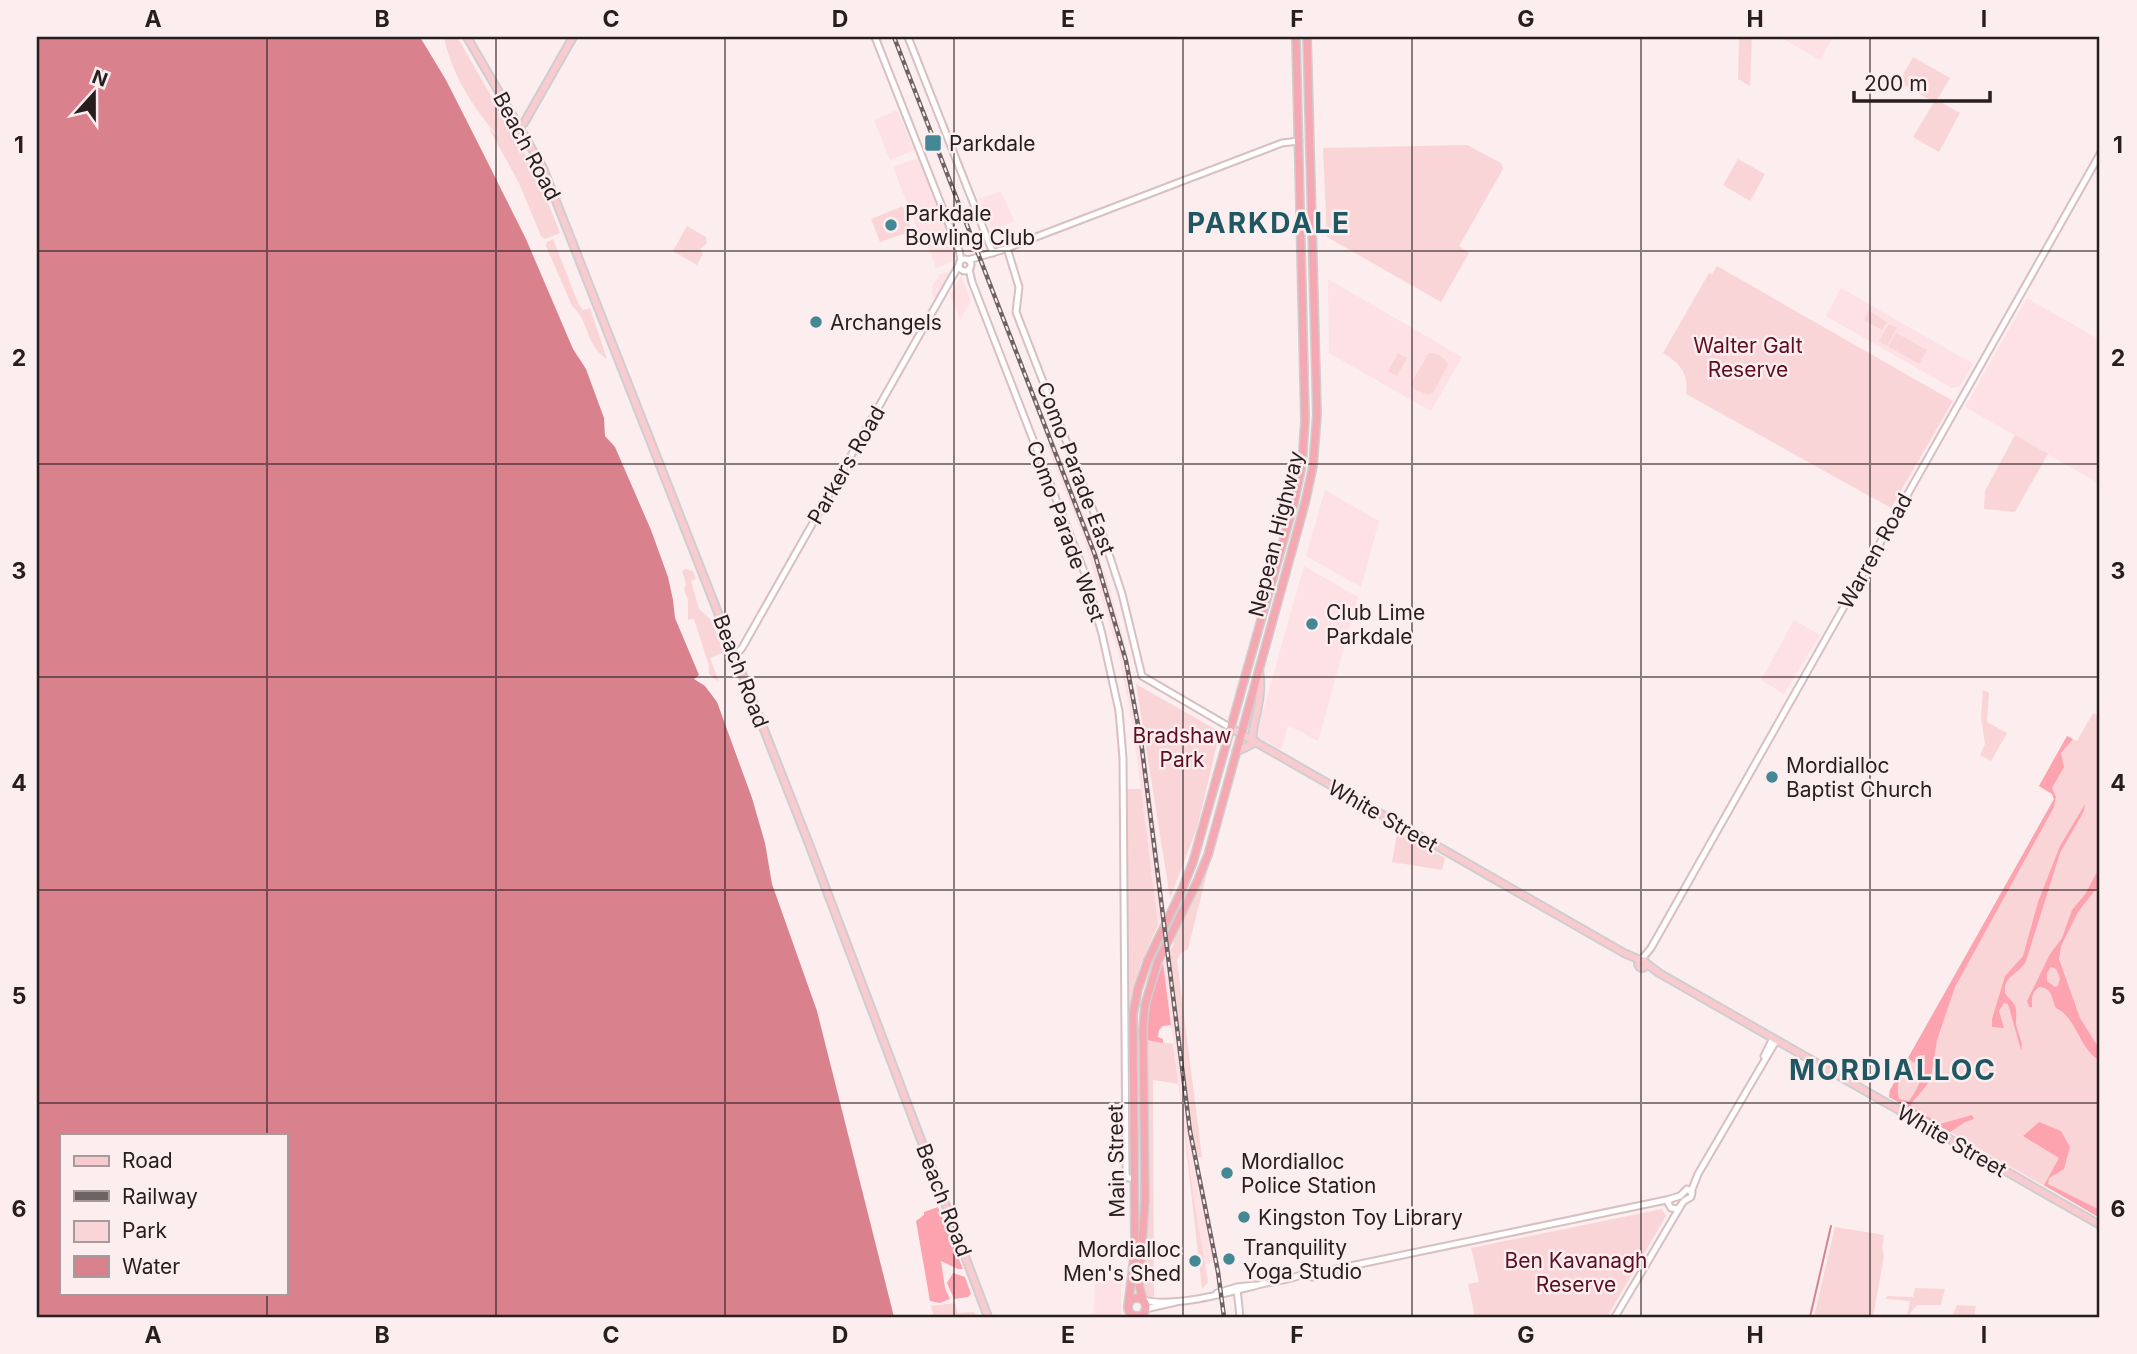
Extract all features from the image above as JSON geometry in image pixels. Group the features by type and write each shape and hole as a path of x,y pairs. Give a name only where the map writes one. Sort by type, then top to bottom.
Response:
{"highway":[{"name":"Nepean Highway","path":"1133,1014 1148,960 1178,900 1193,862 1299,483 1305,432 1296,37"},
{"name":"Nepean Highway","path":"1143,1018 1156,966 1193,892 1208,855 1311,477 1316,432 1307,37"},
{"path":"1299,141 1310,142"},
{"path":"1280,549 1297,535"},
{"path":"1276,566 1291,556"},
{"path":"1241,693 1252,696"},
{"name":"Main Street","path":"1130,1312 1135,1252 1130,1176 1133,1014"},
{"name":"Main Street","path":"1143,1018 1144,1232 1139,1283 1146,1312"},
{"path":"1133,1089 1143,1089"},
{"path":"1130,1176 1144,1175"},
{"path":"1143,1300 1132,1299 1130,1312 1137,1316 1146,1312"}],"main road":[{"name":"Beach Road","path":"467,37 543,168 735,656 988,1317"},
{"path":"519,127 524,123 573,37"},
{"path":"1236,752 1254,741 1252,730 1261,682 1259,670"},
{"name":"White Street","path":"1231,728 2100,1225"}],"street":[{"name":"Como Parade West","path":"875,37 1085,574 1113,680 1123,758 1124,1000"},
{"path":"908,37 993,253"},
{"name":"Parkers Road","path":"735,656 955,273 981,257 1282,142 1299,141"},
{"name":"Warren Road","path":"1643,963 2100,155"},
{"name":"Como Parade East","path":"1005,249 1019,287 1016,312 1103,536 1122,594 1141,672"},
{"name":"White Street","path":"1141,672 1145,679 1231,728"},
{"name":"Main Street","path":"1124,1000 1130,1176"},
{"path":"1146,1312 1157,1305 1311,1274 1314,1268 1319,1272 1336,1269 1643,1206 1680,1196 1698,1174 1774,1040"},
{"path":"1643,1206 1664,1205 1676,1209 1691,1197 1698,1174"},
{"path":"1684,1192 1687,1189 1691,1192"},
{"path":"1669,1223 1668,1202 1671,1199"},
{"path":"1615,1317 1680,1206"},
{"path":"1234,1290 1240,1317"},
{"path":"1143,1300 1157,1305"}],"shaded area":[{"path":"1780,37 1833,37 1820,60"},
{"path":"897,110 914,150 890,160 874,120"},
{"path":"918,158 958,259 936,268 893,167"},
{"path":"1001,191 1014,221 991,231 979,199"},
{"path":"940,274 950,274 935,299 932,293 933,285"},
{"path":"961,276 971,301 960,319 950,295"},
{"path":"1328,279 1462,357 1431,411 1329,353"},
{"path":"1841,288 1973,364 1960,386 1952,388 1826,316"},
{"path":"2027,298 2100,340 2100,484 1965,407"},
{"path":"1046,443 1055,444 1067,470 1107,579 1124,640 1144,738 1162,881 1164,913 1158,925 1133,728 1118,652 1083,536"},
{"path":"1325,490 1379,521 1361,587 1306,556"},
{"path":"1304,566 1358,597 1318,741 1288,725 1281,750 1256,736"},
{"path":"1794,620 1820,635 1784,694 1761,680"},
{"path":"2067,736 2073,739 2061,753 2064,767 2052,788 2056,797 2054,807 1955,987 1937,1040 1931,1076 1911,1104 1913,1108 1940,1124 1972,1115 1974,1119 1950,1132 1889,1097 1890,1090 1905,1063 1911,1067 1898,1084 1899,1099 1909,1101 1916,1091 1923,1074 1925,1055 1920,1055 1914,1063 1908,1058 2054,799 2052,794 2039,786"},
{"path":"2085,804 2084,811 2060,853 2026,961 2006,983 2005,993 2016,1008 2021,1050 2008,1004 2004,1003 1999,1011 2004,1028 1992,1027 1992,1019 2005,976 2023,956 2038,902 2060,846"},
{"path":"2100,866 2100,887 2078,912 2061,946 2059,959 2080,1018 2100,1050 2100,1061 2087,1049 2069,1019 2056,1008 2047,989 2039,987 2035,991 2032,1007 2029,1007 2027,1001 2050,954 2062,938 2072,910 2086,893","holes":["2051,967 2056,969 2060,978 2058,986 2055,987 2047,981 2047,973"]},
{"path":"1169,952 1198,1168 1217,1262 1205,1264 1163,962"},
{"path":"1163,963 1171,1025 1163,1026 1159,1030 1158,1037 1163,1039 1163,1043 1146,1040 1151,996"},
{"path":"2039,1122 2061,1131 2070,1147 2064,1169 2049,1178 2048,1184 2100,1210 2100,1218 2044,1185 2059,1158 2023,1136"},
{"path":"938,1207 963,1269 941,1261 945,1288 950,1299 940,1303 930,1301 916,1221 924,1212"},
{"path":"953,1273 965,1277 971,1294 968,1297 954,1299 947,1283"},
{"path":"1095,1279 1121,1281 1121,1317 1087,1317 1094,1313"}],"green space":[{"path":"444,37 457,37 536,173 560,233 545,239 541,236 518,181 488,127 498,136 480,114 458,77"},
{"path":"1739,37 1752,37 1750,86 1738,79"},
{"path":"1913,57 1950,78 1937,100 1960,113 1939,152 1913,137 1934,102 1899,82"},
{"path":"1467,145 1501,163 1503,169 1459,246 1469,253 1441,302 1327,237 1323,148"},
{"path":"1738,159 1765,174 1750,201 1723,185"},
{"name":"Parkdale Bowling Club","path":"903,206 912,231 880,242 871,219"},
{"path":"687,226 706,237 707,243 700,249 703,254 697,265 673,251"},
{"path":"553,239 578,303 583,310 590,308 607,359 594,346 582,318 572,306 546,246 547,242"},
{"name":"Walter Galt Reserve","path":"1717,266 1953,401 1891,508 1686,394 1685,375 1674,361 1663,353 1709,273 1712,274"},
{"path":"1869,311 1887,322 1882,330 1864,320"},
{"path":"1889,324 1897,328 1887,346 1879,341"},
{"path":"1896,333 1927,350 1919,364 1888,346"},
{"path":"1398,353 1407,358 1397,376 1388,371"},
{"path":"1429,353 1440,356 1448,365 1433,393 1428,395 1414,389 1411,383"},
{"path":"2015,435 2048,454 2015,512 1984,509 1985,491"},
{"path":"682,571 693,571 696,579 691,581 699,609 711,620 724,652 710,658 719,682 709,674 709,666 694,619 688,620 688,599"},
{"name":"Bradshaw Park","path":"1136,684 1220,732 1197,828 1170,898"},
{"path":"1983,690 1989,693 1987,722 2007,733 1991,761 1980,755 1985,744 1981,717"},
{"path":"2093,713 2100,717 2100,1218 1889,1097 1890,1090 2054,799 2052,794 2039,786 2067,736 2077,741"},
{"path":"1126,789 1141,789 1158,925 1140,965 1129,1025 1127,1025"},
{"path":"1399,833 1445,858 1442,870 1392,862"},
{"path":"1214,845 1188,949 1181,953 1177,960 1202,1157 1196,1157 1169,952 1199,888"},
{"path":"1146,1040 1173,1044 1178,1084 1153,1080 1154,1296 1148,1299 1144,1296 1142,1284 1149,1201"},
{"path":"1182,1109 1208,1282 1202,1289"},
{"name":"Ben Kavanagh Reserve","path":"1662,1209 1666,1216 1607,1317 1475,1317 1468,1284 1479,1282 1471,1248"},
{"path":"1835,1227 1884,1235 1884,1256 1873,1317 1814,1317"},
{"path":"1915,1288 1945,1289 1941,1305 1917,1305 1907,1317 1910,1301 1886,1299 1887,1296 1913,1297"},
{"path":"955,1303 958,1313 974,1312 978,1317 934,1317 931,1306"},
{"path":"1957,1305 1976,1306 1974,1317 1952,1317"}],"water":[{"path":"37,37 420,37 446,80 526,239 573,349 586,369 604,418 605,436 615,447 668,577 675,618 699,675 694,679 705,686 717,702 752,798 765,843 772,884 817,1011 894,1317 37,1317"}],"waterway":[{"path":"1810,1317 1831,1226"}],"railway":[{"path":"894,37 1095,555 1126,661 1141,741 1190,1131 1218,1272 1224,1317"}],"place":[{"name":"Parkdale","path":"933,143"},
{"name":"Parkdale Bowling Club","path":"891,225"},
{"name":"Archangels","path":"816,322"},
{"name":"Club Lime Parkdale","path":"1312,624"},
{"name":"Mordialloc Baptist Church","path":"1772,777"},
{"name":"Mordialloc Police Station","path":"1227,1173"},
{"name":"Kingston Toy Library","path":"1244,1217"},
{"name":"Tranquility Yoga Studio","path":"1229,1259"},
{"name":"Mordialloc Men's Shed","path":"1195,1261"}],"district":[{"name":"PARKDALE","path":"1269,223"},
{"name":"MORDIALLOC","path":"1893,1070"}]}
